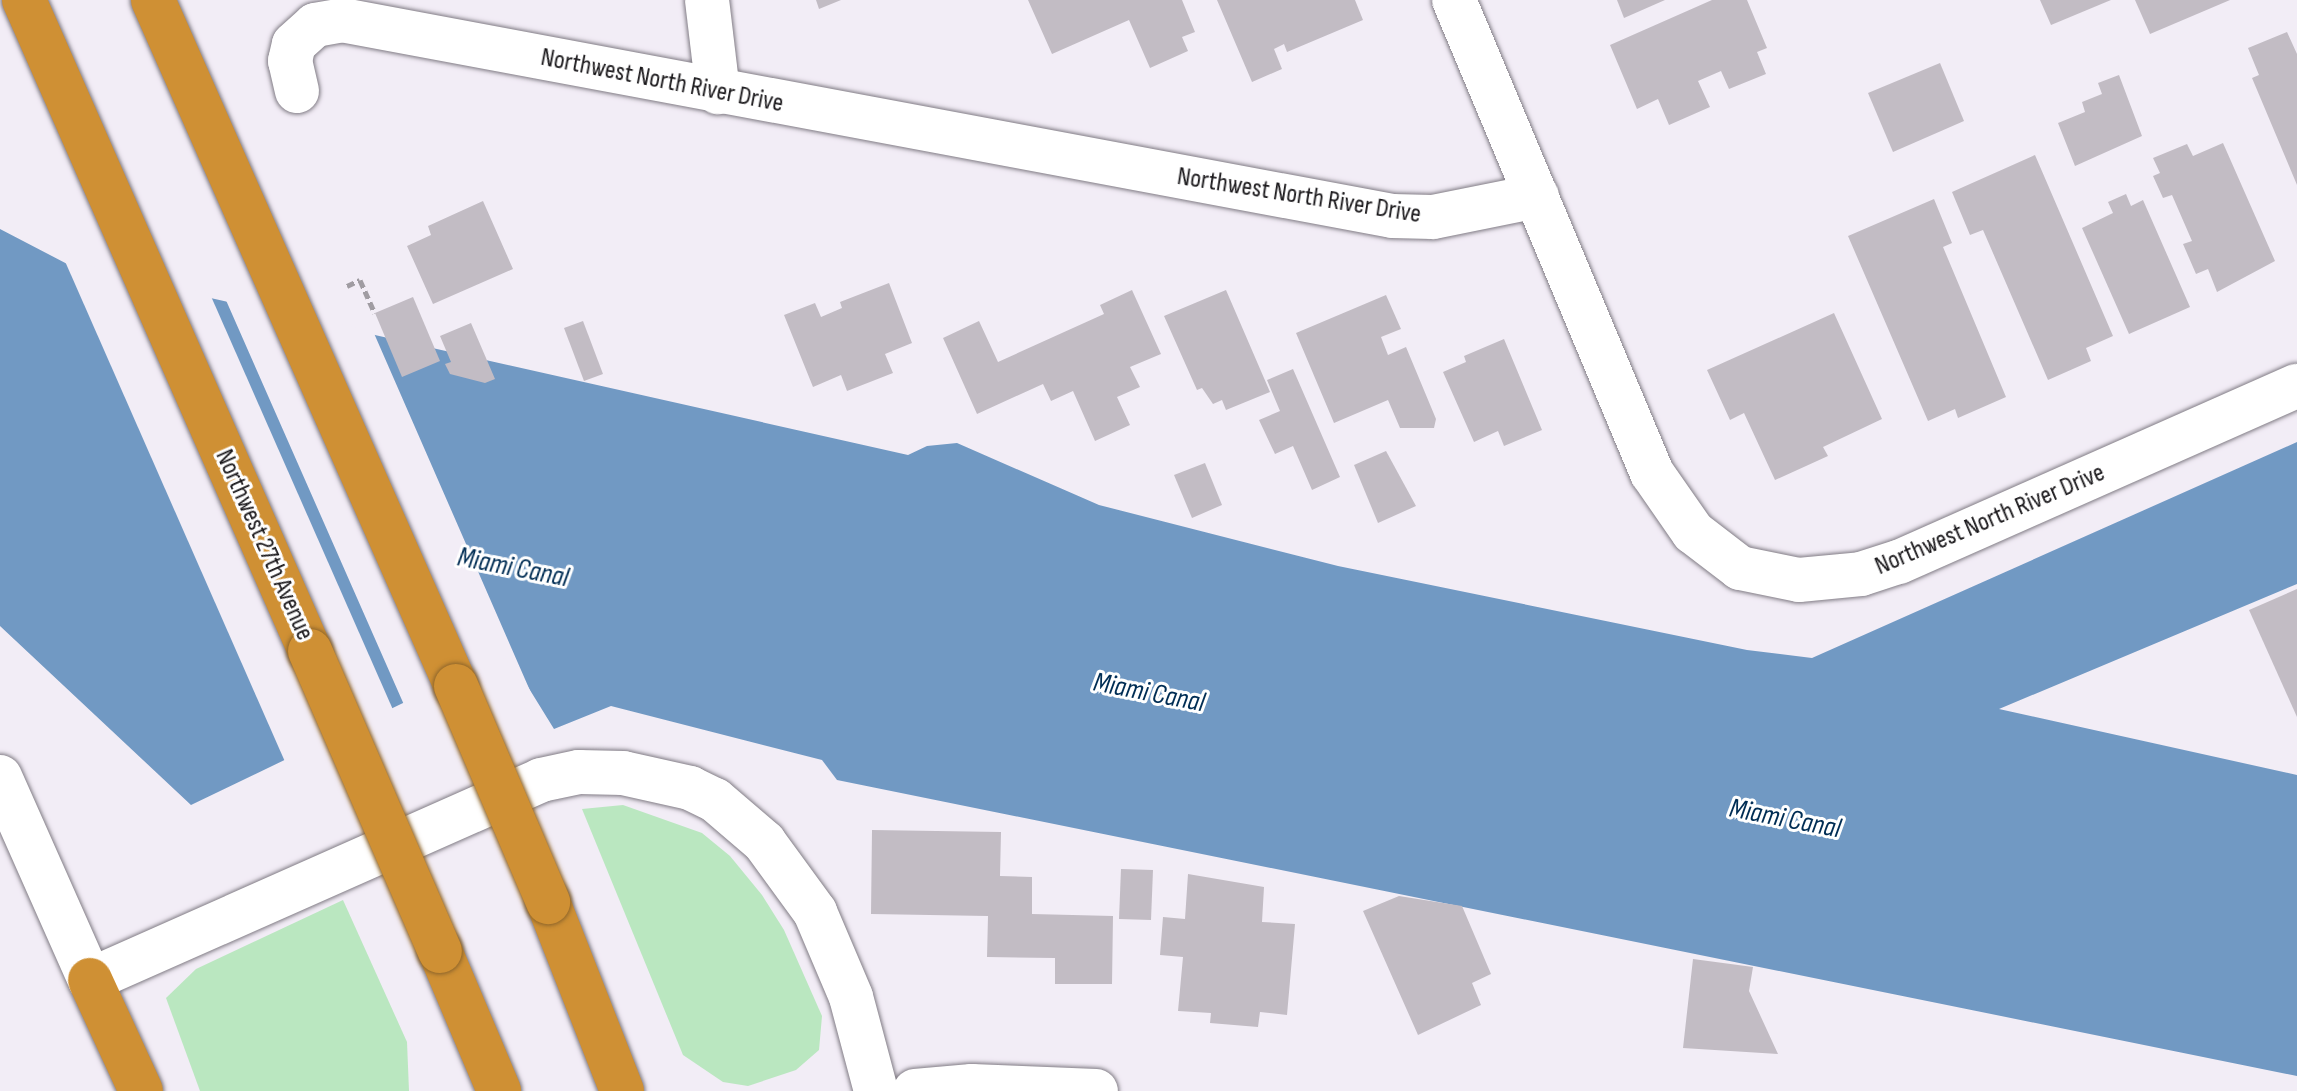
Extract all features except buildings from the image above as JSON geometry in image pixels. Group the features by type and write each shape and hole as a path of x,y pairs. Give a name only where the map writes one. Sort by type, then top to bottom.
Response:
{"highway":[{"name":"Northwest 27th Avenue","path":"24,0 440,951 487,1082"},
{"path":"153,0 190,74 548,902 619,1079 654,1091"},
{"path":"90,980 141,1091"}],"street":[{"path":"707,0 718,92"},
{"path":"1454,0 1537,196"},
{"name":"Northwest North River Drive","path":"297,91 290,61 294,44 327,20 1392,216 1433,217 1537,196 1637,441 1671,507 1719,555 1768,577 1829,578 1899,562 2297,386"},
{"path":"0,777 90,980 541,780 579,772 623,773 690,788 715,800 792,874 835,956 863,1036 876,1091"},
{"path":"915,1091 1020,1086 1096,1091"}],"path":[{"path":"347,286 360,280 375,313"}],"green space":[{"path":"623,805 702,833 730,856 762,895 784,930 822,1016 819,1050 796,1070 748,1086 723,1082 683,1055 582,809"},
{"path":"343,900 407,1042 409,1091 200,1091 166,998 196,969"}],"water":[{"name":"Miami Canal","path":"0,229 73,267 908,455 927,446 957,443 1099,505 1338,566 1747,650 1812,658 2297,442 2297,584 1999,709 2297,775 2297,1076 837,780 822,760 611,706 554,729 507,653 191,805 0,626"}],"pier":[{"path":"64,259 210,294 394,712 286,764"},
{"path":"225,298 373,331 542,718 505,658 405,707"}]}
